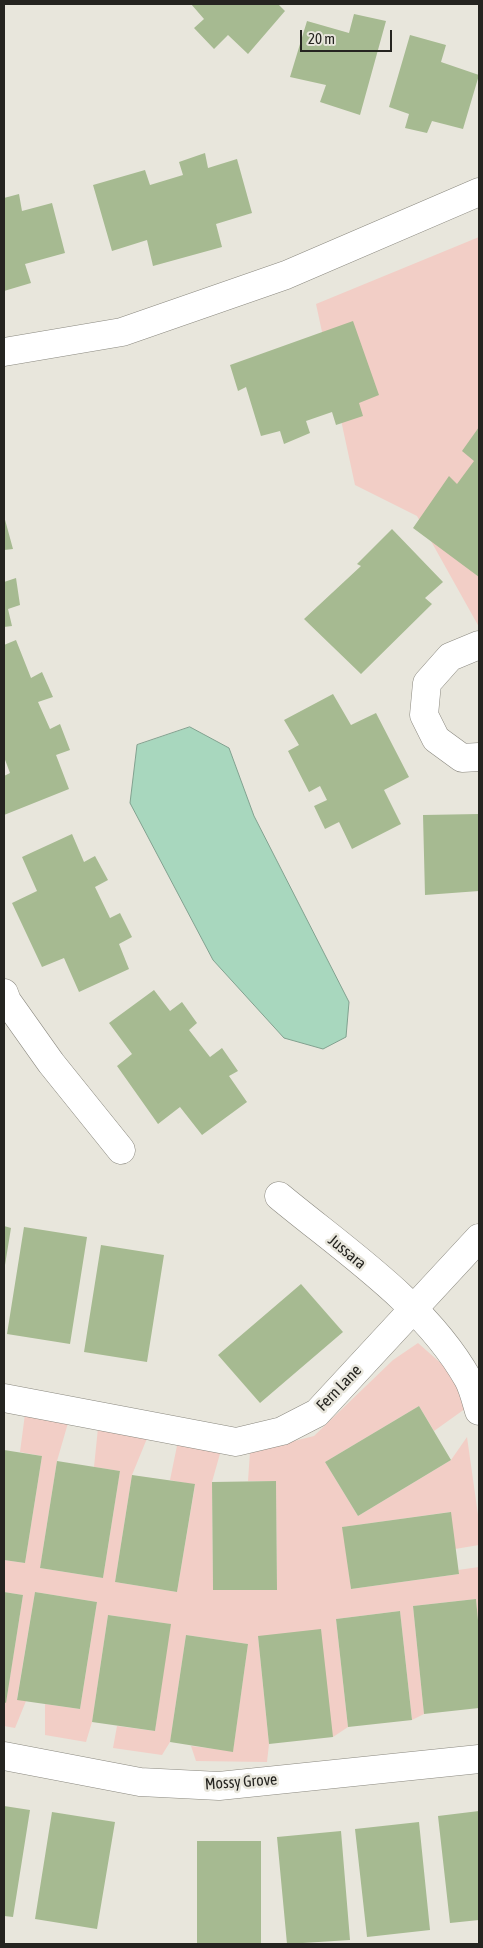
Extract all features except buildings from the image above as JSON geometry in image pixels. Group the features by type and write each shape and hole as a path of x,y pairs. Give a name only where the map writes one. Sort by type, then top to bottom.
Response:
{"street":[{"path":"4,352 122,332 286,275 479,192"},
{"path":"479,645 450,657 428,683 424,715 436,739 462,758 479,757"},
{"path":"4,993 7,1001 51,1063 121,1150"},
{"name":"Jussara","path":"279,1196 414,1308 438,1335 469,1380 479,1411"},
{"name":"Fern Lane","path":"4,1398 236,1442 282,1432 317,1413 479,1238"},
{"name":"Mossy Grove","path":"4,1756 140,1782 219,1786 479,1759"}],"shaded area":[{"path":"479,237 479,627 417,516 355,485 316,304"},
{"path":"190,727 229,748 254,816 349,1002 346,1037 323,1049 284,1038 213,960 130,803 137,745"},
{"path":"418,1343 452,1373 469,1406 434,1431 419,1406 325,1462 358,1516 451,1460 467,1437 479,1522 479,1545 455,1549 450,1512 343,1527 351,1589 459,1574 458,1570 479,1567 479,1631 476,1599 413,1606 424,1714 412,1720 400,1611 336,1619 348,1727 333,1737 258,1636 269,1744 267,1762 196,1761 191,1746 233,1751 248,1644 186,1635 170,1742 162,1755 113,1748 117,1726 155,1731 170,1624 108,1615 92,1722 86,1742 45,1735 45,1704 80,1709 97,1602 35,1592 17,1699 26,1701 15,1728 4,1726 4,1702 6,1702 23,1595 4,1592 4,1560 25,1563 42,1456 20,1452 25,1414 68,1423 57,1461 40,1568 103,1578 120,1471 94,1467 98,1428 148,1436 132,1475 115,1582 177,1592 195,1485 170,1480 178,1441 221,1450 212,1482 213,1590 277,1590 276,1481 248,1481 250,1452 314,1436 393,1360"}]}
